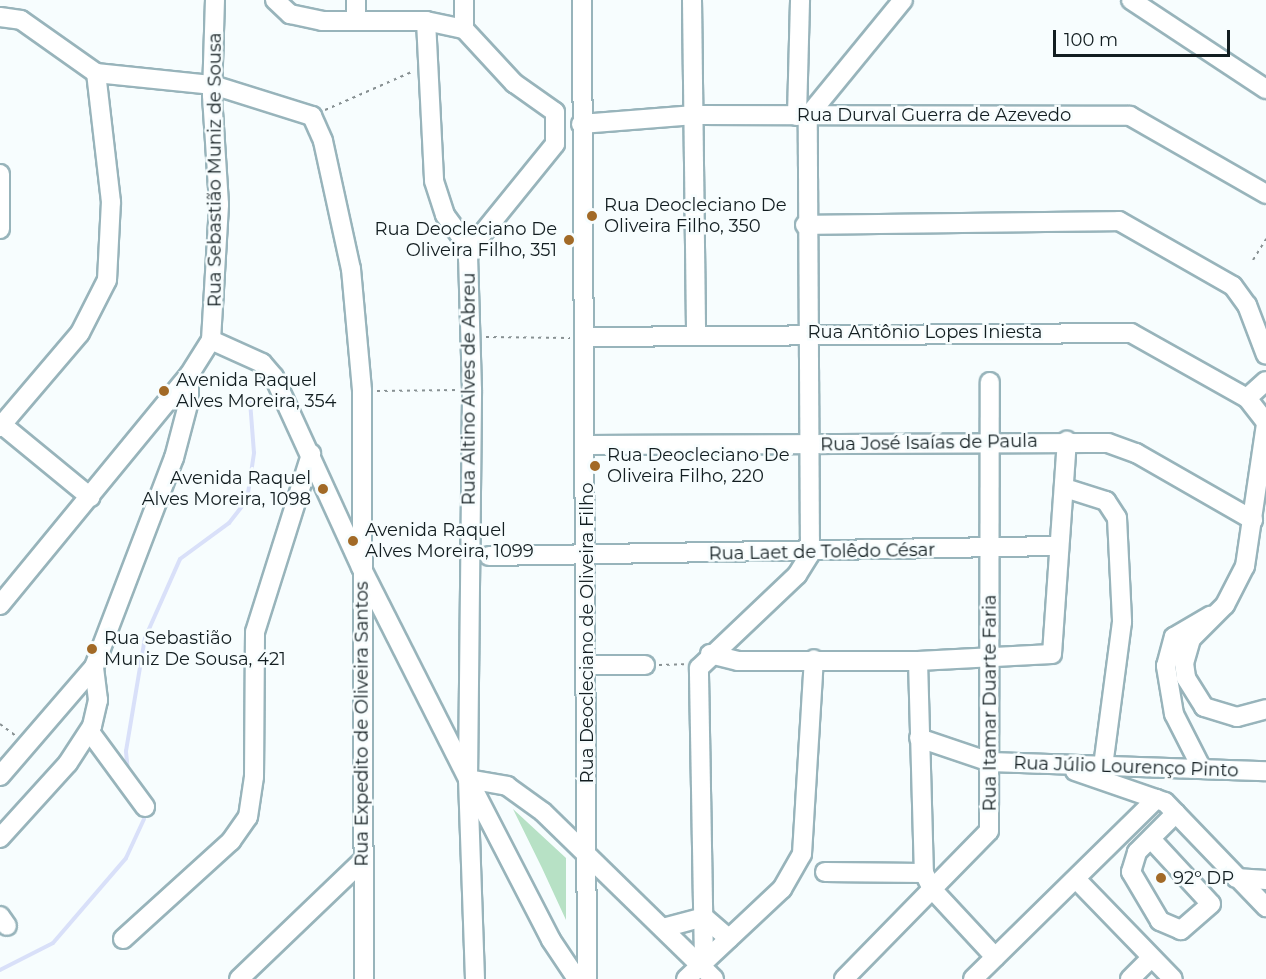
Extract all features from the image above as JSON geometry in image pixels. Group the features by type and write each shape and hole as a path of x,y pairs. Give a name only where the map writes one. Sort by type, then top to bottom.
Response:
{"street":[{"name":"Rua Sebastião Muniz de Sousa","path":"211,340 219,204 213,85 215,0"},
{"path":"275,0 302,18 426,21 464,29 514,83 555,112"},
{"path":"356,0 356,19"},
{"path":"464,29 465,0"},
{"name":"Rua Deocleciano de Oliveira Filho","path":"582,0 580,96 588,665 587,979"},
{"path":"692,0 696,333"},
{"path":"702,963 704,917 696,685 705,659 797,575 810,554 800,0"},
{"path":"802,116 903,0"},
{"path":"1131,0 1266,89"},
{"path":"0,17 30,26 96,73 213,85 312,116"},
{"path":"426,21 431,163 438,201 470,249"},
{"path":"90,497 1,425 80,333 107,280 111,202 96,73"},
{"path":"555,112 580,96"},
{"path":"555,112 555,144 581,144"},
{"name":"Rua Durval Guerra de Azevedo","path":"581,124 695,115 1130,116 1266,194"},
{"name":"Rua Expedito de Oliveira Santos","path":"312,116 323,141 351,269 362,391 364,979"},
{"name":"Rua Altino Alves de Abreu","path":"475,979 468,779 470,249 555,144"},
{"path":"0,174 0,229"},
{"path":"805,225 1119,221 1233,286 1247,305 1266,355"},
{"name":"Rua Antônio Lopes Iniesta","path":"585,337 805,332 1131,333 1247,399 1266,423"},
{"path":"0,605 189,375 211,340 262,363 274,377 361,567 468,779 551,940 577,979"},
{"path":"0,776 94,667 174,458 189,375"},
{"path":"1247,399 1266,381"},
{"name":"Rua Itamar Duarte Faria","path":"844,979 928,881 989,831 990,382"},
{"path":"1266,423 1253,520 1258,540 1236,589 1186,649 1186,678 1193,694 1219,716 1237,717 1266,709"},
{"path":"705,659 991,661 1041,658 1054,651 1058,546 1065,488 1067,441"},
{"name":"Rua José Isaías de Paula","path":"586,445 808,445 1067,441 1123,447 1253,520"},
{"path":"123,939 231,841 248,817 254,777 255,632 311,454"},
{"path":"1065,488 1106,501 1117,518 1122,622 1103,766"},
{"name":"Rua Laet de Tolêdo César","path":"489,556 810,554 1058,546"},
{"path":"1202,769 1174,714 1166,666 1172,643 1184,626 1215,615"},
{"path":"686,979 782,889 802,854 814,659"},
{"path":"918,661 919,738 928,881 995,957"},
{"path":"588,665 645,665"},
{"path":"0,838 90,732 98,700 94,667"},
{"path":"90,732 145,807"},
{"name":"Rua Júlio Lourenço Pinto","path":"919,738 990,762 1266,771"},
{"path":"1059,766 1156,799 1176,813 1266,908"},
{"path":"468,779 507,786 588,856 702,963 714,979"},
{"path":"973,979 1156,799"},
{"path":"1151,839 1211,904 1181,930 1160,921 1134,883 1132,863 1151,839 1176,813"},
{"path":"239,979 363,860"},
{"path":"825,872 928,881"},
{"path":"1236,878 1266,880"},
{"path":"1076,879 1173,979"},
{"path":"704,917 729,939"},
{"path":"663,928 704,917"},
{"path":"1130,979 1151,958"}],"path":[{"path":"312,116 428,65"},
{"path":"1253,260 1266,239"},
{"path":"471,337 559,338"},
{"path":"362,391 448,390"},
{"path":"645,665 705,659"},
{"path":"0,724 28,746"}],"green space":[{"path":"513,809 566,858 566,920 542,868"}],"waterway":[{"path":"128,771 126,751 145,638 180,559 229,523 247,500 254,453 250,401"},
{"path":"0,970 53,943 126,858 144,819"}],"place":[{"name":"Rua Deocleciano De Oliveira Filho, 350","path":"592,216"},
{"name":"Rua Deocleciano De Oliveira Filho, 351","path":"569,240"},
{"name":"Avenida Raquel Alves Moreira, 354","path":"164,391"},
{"name":"Rua Deocleciano De Oliveira Filho, 220","path":"595,466"},
{"name":"Avenida Raquel Alves Moreira, 1098","path":"323,489"},
{"name":"Avenida Raquel Alves Moreira, 1099","path":"353,541"},
{"name":"Rua Sebastião Muniz De Sousa, 421","path":"92,649"},
{"name":"92º DP","path":"1161,878"}]}
